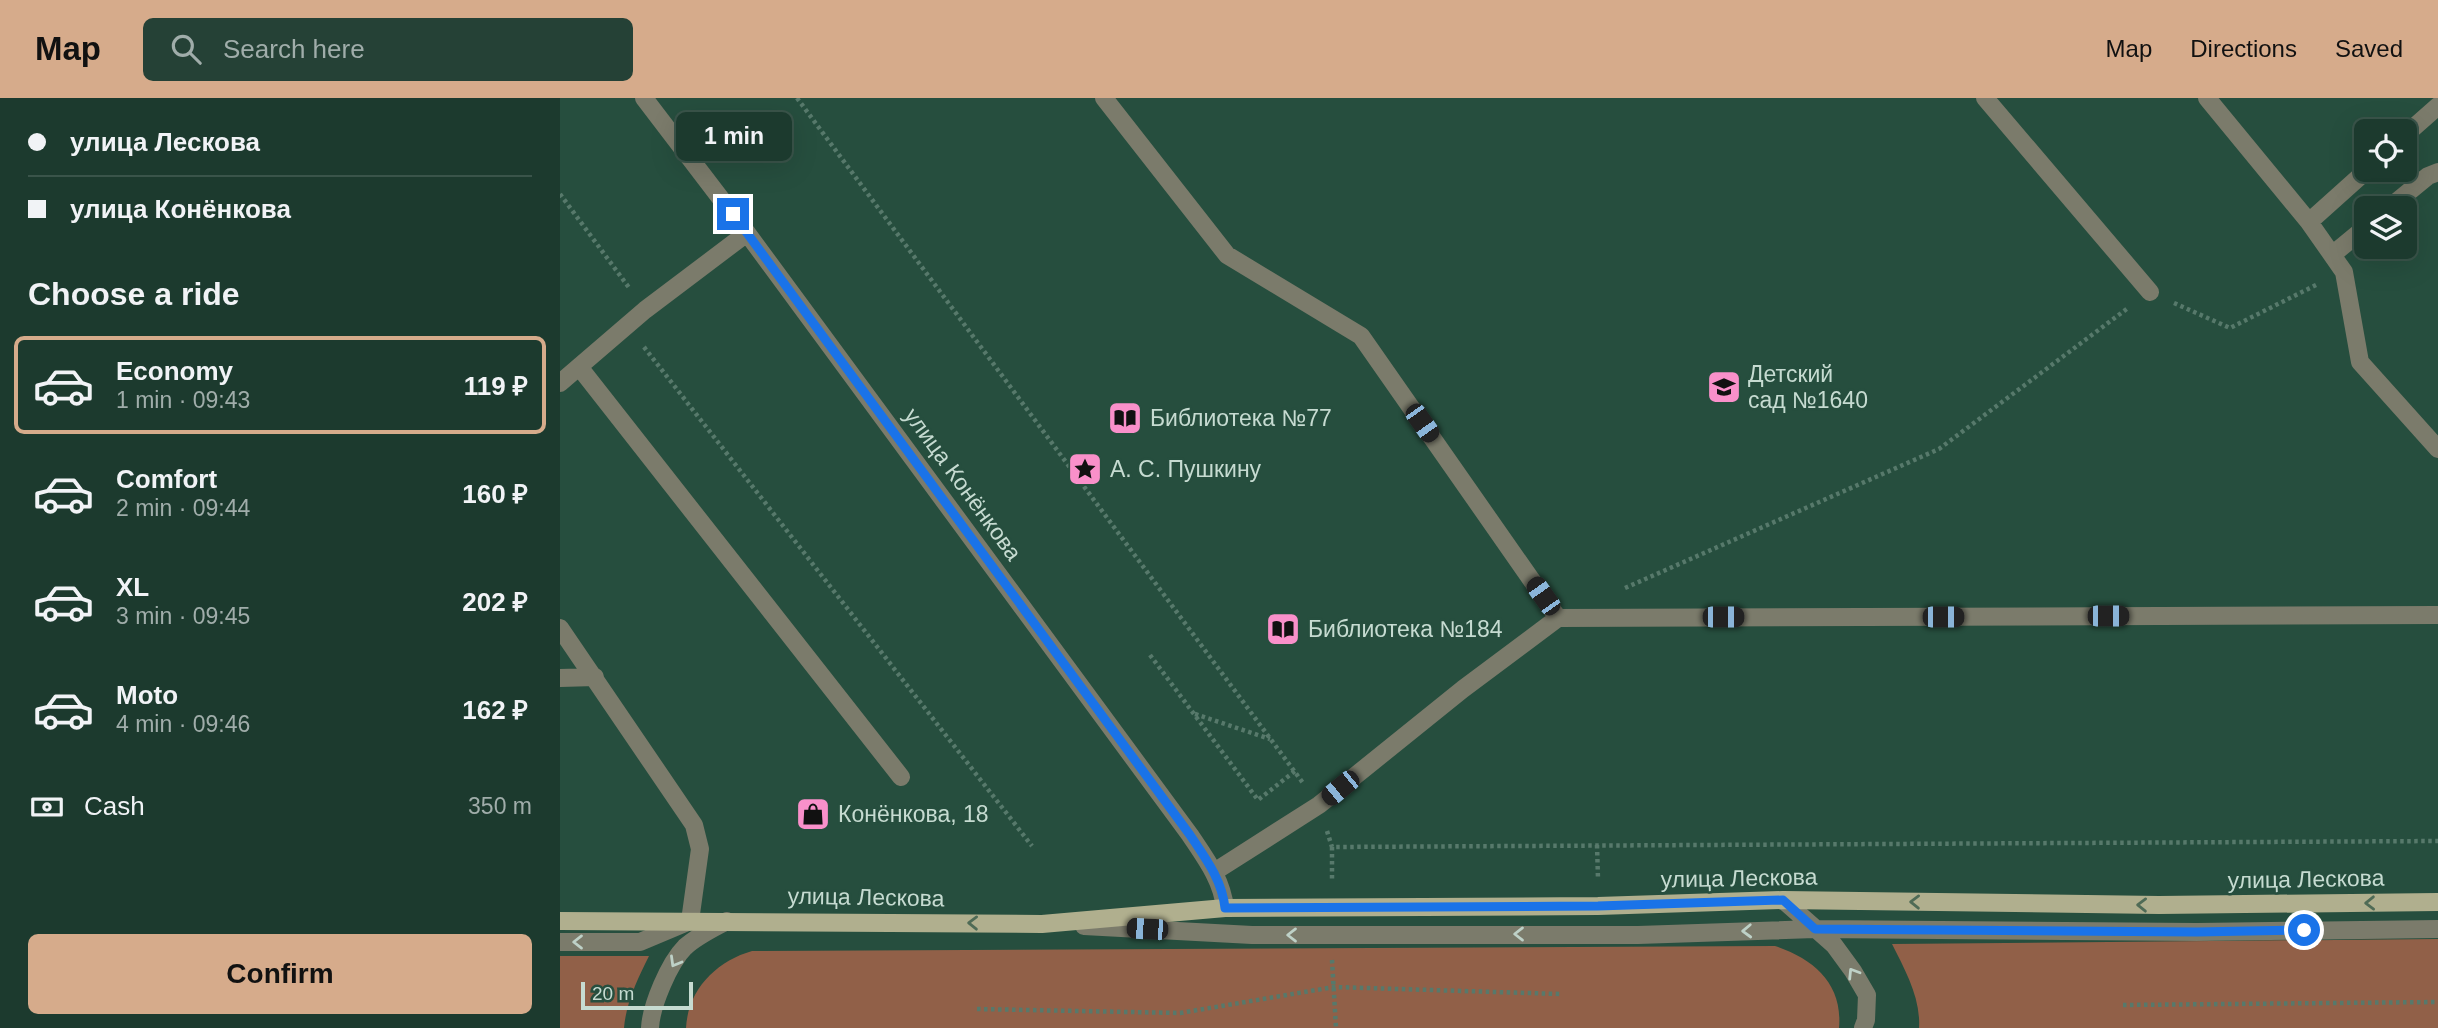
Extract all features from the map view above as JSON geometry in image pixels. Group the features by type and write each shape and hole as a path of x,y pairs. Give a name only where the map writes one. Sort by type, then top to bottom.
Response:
{"main road":[{"name":"улица Лескова","path":"560,921 1042,924 1225,908 1598,906 1783,900 2159,905 2438,902"}],"street":[{"name":"улица Конёнкова","path":"644,98 747,233 1190,835 1214,872 1223,891 1225,908"},
{"path":"1104,98 1227,255 1362,336 1558,618"},
{"path":"1985,98 2150,292"},
{"path":"2207,98 2309,222 2344,272 2360,362 2438,449"},
{"path":"2417,125 2438,106"},
{"path":"2404,196 2428,176 2438,172"},
{"path":"2309,222 2354,182"},
{"path":"560,383 645,310 747,233"},
{"path":"2332,255 2354,237"},
{"path":"580,368 901,777"},
{"path":"1214,872 1319,805 1463,689 1558,618 2438,615"},
{"path":"560,628 694,825 700,849 690,921"},
{"path":"560,678 595,677"},
{"path":"1783,900 1834,945 1853,971 1867,995 1863,1028"},
{"path":"650,1028 663,982 682,950 699,936 727,920"},
{"name":"улица Лескова","path":"560,942 640,942 690,921"},
{"name":"улица Лескова","path":"1042,924 1252,935 1638,935 1815,929 2197,932 2438,929"}],"path":[{"path":"560,194 645,310"},
{"path":"1622,590 1939,449 2150,292 2230,328 2344,272"},
{"path":"628,326 1032,846"},
{"path":"1150,655 1258,800 1295,771"},
{"path":"1195,714 1272,740"},
{"path":"1597,845 1598,879"},
{"path":"1332,847 1332,886"},
{"path":"1331,949 1336,1028"},
{"path":"977,1009 1180,1013 1334,987 1560,994"},
{"path":"2123,1005 2438,1002"}],"shaded area":[{"path":"2438,939 2438,1028 1919,1028 1915,995 1892,944"},
{"path":"1775,946 1802,958 1823,975 1836,998 1839,1028 686,1028 692,1001 707,979 727,962 752,951"},
{"path":"560,956 649,956 630,1000 624,1028 560,1028"}],"place":[{"name":"Детский сад №1640","path":"1724,387"},
{"name":"Библиотека №77","path":"1125,418"},
{"name":"А. С. Пушкину","path":"1085,469"},
{"name":"Библиотека №184","path":"1283,629"},
{"name":"Конёнкова, 18","path":"813,814"}],"route":[{"path":"733,214 1190,835 1214,872 1223,891 1225,908 1598,906 1783,900 1815,929 2197,932 2304,930"}]}
